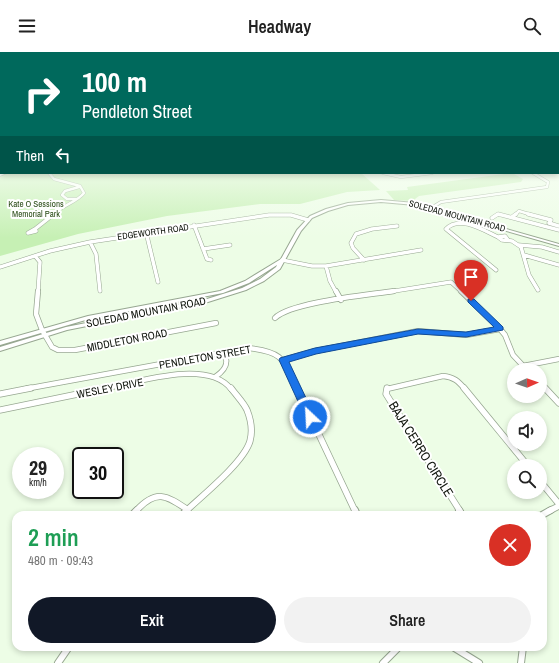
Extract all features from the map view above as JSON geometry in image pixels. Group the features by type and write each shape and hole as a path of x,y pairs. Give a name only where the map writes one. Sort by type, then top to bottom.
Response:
{"main road":[{"name":"SOLEDAD MOUNTAIN ROAD","path":"0,343 108,319 208,300 234,293 252,286 278,268 299,230 308,220 322,212 348,204 381,201 415,204 559,245"},
{"path":"308,220 336,210 363,204 393,203 431,208"},
{"name":"SOLEDAD MOUNTAIN ROAD","path":"0,349 43,333"}],"street":[{"path":"35,230 48,221 62,206 77,199 84,193 84,189 80,186 60,181"},
{"path":"431,208 441,202 489,194 542,189 547,187 548,182 546,181"},
{"path":"77,199 67,199 62,195 67,190 80,186"},
{"path":"512,218 519,212 550,220 549,223 559,226"},
{"path":"492,218 498,214 559,230"},
{"name":"EDGEWORTH ROAD","path":"0,267 35,256 90,242 146,232 269,215 291,215 308,220"},
{"path":"496,270 446,229 451,224 463,223 474,226 502,240 507,238"},
{"path":"194,226 206,259 211,260"},
{"path":"364,260 353,248 351,243 356,234 372,229 397,226"},
{"path":"498,237 510,231"},
{"path":"507,238 510,231"},
{"path":"146,232 158,282"},
{"path":"502,236 519,245 542,247 559,252"},
{"path":"90,242 96,254 100,291"},
{"path":"203,249 230,245"},
{"path":"519,245 524,255 529,275 538,290"},
{"path":"282,260 312,266 326,266 421,250"},
{"path":"524,255 559,265"},
{"path":"35,256 40,262 36,314 43,333"},
{"path":"326,266 330,281 341,300"},
{"path":"275,318 279,314 297,307 451,282 500,329 505,335 513,355 520,363"},
{"name":"MIDDLETON ROAD","path":"43,333 52,347 58,350 75,350 216,323"},
{"path":"355,511 283,360 315,351 418,331 466,335 500,329"},
{"name":"PENDLETON STREET","path":"0,394 248,348 260,349 278,355 283,360"},
{"path":"215,377 223,372 226,366 227,362 224,353"},
{"path":"546,363 559,360"},
{"name":"WESLEY DRIVE","path":"0,410 183,373 215,377 228,385 245,406 252,426 250,441 245,452 236,463 188,510"},
{"name":"BAJA CERRO CIRCLE","path":"459,511 386,394 387,388 443,376 452,377 457,380 522,459"},
{"path":"547,390 559,403"},
{"path":"547,490 559,505 547,512"},
{"path":"136,511 142,504 156,495 167,495 188,510"},
{"path":"58,663 66,651"},
{"path":"383,663 395,651"},
{"path":"460,651 479,663"},
{"path":"521,663 522,651"}],"green space":[{"name":"Kate O Sessions Memorial Park","path":"0,181 369,181 380,190 347,192 300,204 260,204 167,216 78,234 0,256"},
{"path":"455,181 522,181 521,182 419,196 414,201 394,200 386,191 408,190 407,187"}],"route":[{"path":"310,417 283,360 315,351 418,331 466,335 500,329 471,301"}]}
